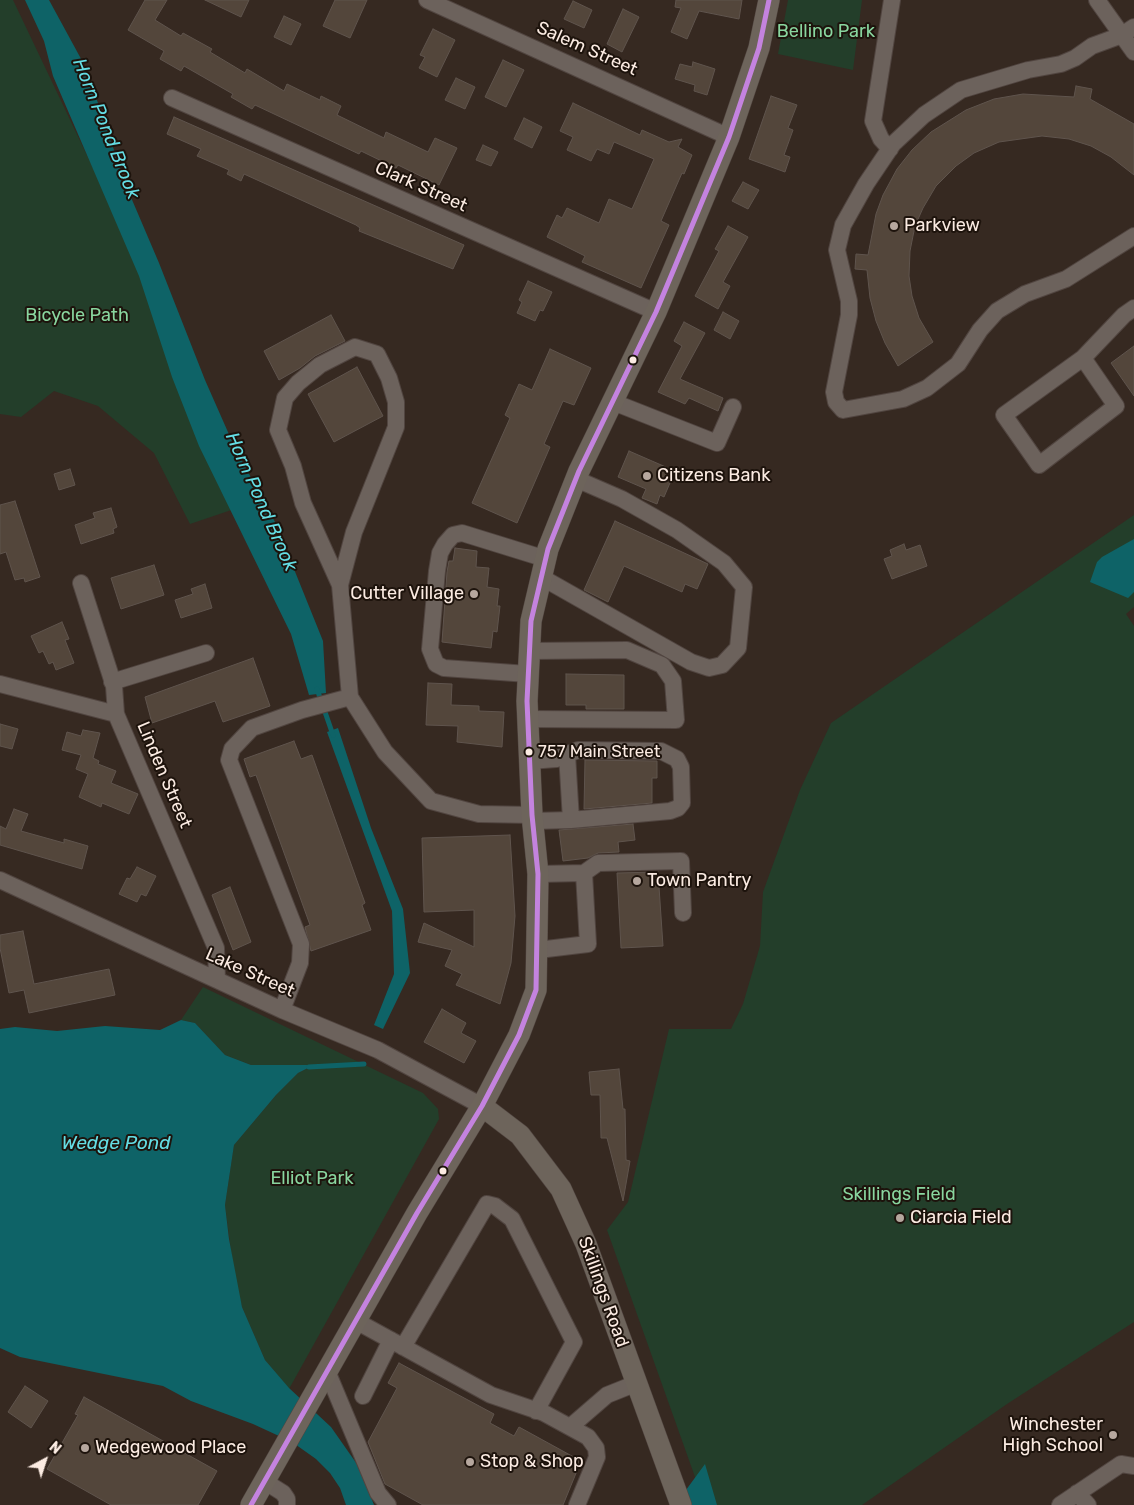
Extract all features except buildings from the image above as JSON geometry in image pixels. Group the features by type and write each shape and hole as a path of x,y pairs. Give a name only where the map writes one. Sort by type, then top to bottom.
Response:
{"main road":[{"path":"251,1505 417,1213 482,1106 519,1035 536,990 538,874 532,818 528,719 531,621 544,568 576,480 656,312 729,137 759,48 769,0"},
{"name":"Skillings Road","path":"482,1106 520,1135 561,1189 586,1244 679,1500"}],"street":[{"name":"Salem Street","path":"428,0 729,137"},
{"path":"890,149 881,139 873,121 892,0"},
{"path":"1097,0 1128,31 1134,52"},
{"path":"1128,31 1092,46 1075,58 1061,64 1028,70 961,90 924,115 890,149 866,184 843,225 837,250 849,301 849,315 834,392 836,402 843,410 903,399 926,388 958,364 980,330 997,311 1026,294 1066,279 1134,236"},
{"name":"Clark Street","path":"172,98 656,312"},
{"path":"1083,358 1116,406 1039,465 1004,416 1083,358 1124,315 1134,308"},
{"path":"340,585 354,532 396,427 396,402 390,378 377,354 355,347 320,365 298,383 286,398 278,430 293,466 303,504 340,585 350,697 385,752 432,801 479,814 571,820 670,811 678,808 682,803 681,767 677,759 661,751 578,750 556,759 529,761"},
{"path":"613,402 717,443 733,407"},
{"path":"528,674 444,668 436,664 430,649 437,571 440,553 453,535 462,533 544,568 683,657 709,668 722,665 738,648 744,587 724,563 677,530 622,499 576,480"},
{"name":"Linden Street","path":"81,583 112,682 116,714 216,948 217,980"},
{"path":"528,719 676,720 673,681 662,665 627,650 529,651"},
{"path":"112,682 206,653"},
{"path":"0,684 116,714"},
{"path":"282,1010 300,963 301,944 230,760 232,749 252,728 310,708 350,697"},
{"path":"567,754 571,820"},
{"path":"538,874 584,873 598,863 682,861 683,914"},
{"path":"538,950 588,944 584,873"},
{"name":"Lake Street","path":"0,880 282,1010 378,1050 482,1106"},
{"path":"363,1396 487,1204 495,1206 512,1219 574,1342 536,1411"},
{"path":"356,1321 491,1395 536,1411 588,1437 597,1452 596,1463 577,1505"},
{"path":"327,1371 378,1493 388,1505"},
{"path":"570,1427 606,1395 637,1383"},
{"path":"1060,1505 1083,1499 1121,1464 1134,1466"},
{"path":"264,1481 283,1493 287,1502"}],"green space":[{"name":"Bicycle Path","path":"0,0 13,0 163,315 258,501 190,524 154,453 98,406 54,391 21,417 0,414"},
{"name":"Bellino Park","path":"788,0 862,0 853,70 778,54"},
{"name":"Skillings Field","path":"1134,515 1134,607 1126,614 1134,626 1134,1322 1007,1404 862,1505 705,1505 607,1230 628,1202 669,1029 731,1029 743,1004 760,946 763,892 800,790 831,723"},
{"name":"Elliot Park","path":"203,987 423,1093 438,1109 439,1119 289,1389 265,1360 242,1307 235,1282 225,1205 234,1145 276,1095 298,1073 313,1066 251,1065 225,1055 195,1023 181,1020"}],"water":[{"name":"Horn Pond Brook","path":"25,0 49,0 86,68 127,188 205,380 235,448 275,522 323,641 326,693 309,695 291,634 199,446 172,377 139,276 53,76 44,41"},
{"path":"1134,539 1134,592 1128,598 1090,582 1097,562 1102,557"},
{"path":"338,728 371,828 403,909 410,973 383,1029 374,1025 394,974 392,911 327,732"},
{"name":"Wedge Pond","path":"181,1020 195,1023 225,1055 251,1065 314,1065 298,1073 276,1095 234,1145 225,1205 229,1239 242,1307 265,1360 289,1388 331,1427 359,1467 374,1505 346,1505 340,1488 330,1473 316,1459 292,1442 253,1424 191,1401 163,1386 20,1357 0,1348 0,1029 15,1027 57,1031 105,1026 160,1030"},
{"path":"705,1464 717,1505 675,1505"}],"waterway":[{"name":"Horn Pond Brook","path":"317,689 333,735"},
{"name":"Horn Pond Brook","path":"309,1067 364,1064"}],"transit line":[{"path":"251,1505 417,1213 482,1106 519,1035 536,990 538,874 532,815 527,701 531,621 548,549 579,471 656,312 729,137 759,48 769,0"}],"place":[{"name":"Parkview","path":"894,226"},
{"name":"Citizens Bank","path":"647,476"},
{"name":"Cutter Village","path":"474,594"},
{"name":"757 Main Street","path":"529,752"},
{"name":"Town Pantry","path":"637,881"},
{"name":"Ciarcia Field","path":"900,1218"},
{"name":"Winchester High School","path":"1113,1435"},
{"name":"Wedgewood Place","path":"85,1448"},
{"name":"Stop & Shop","path":"470,1462"}]}
